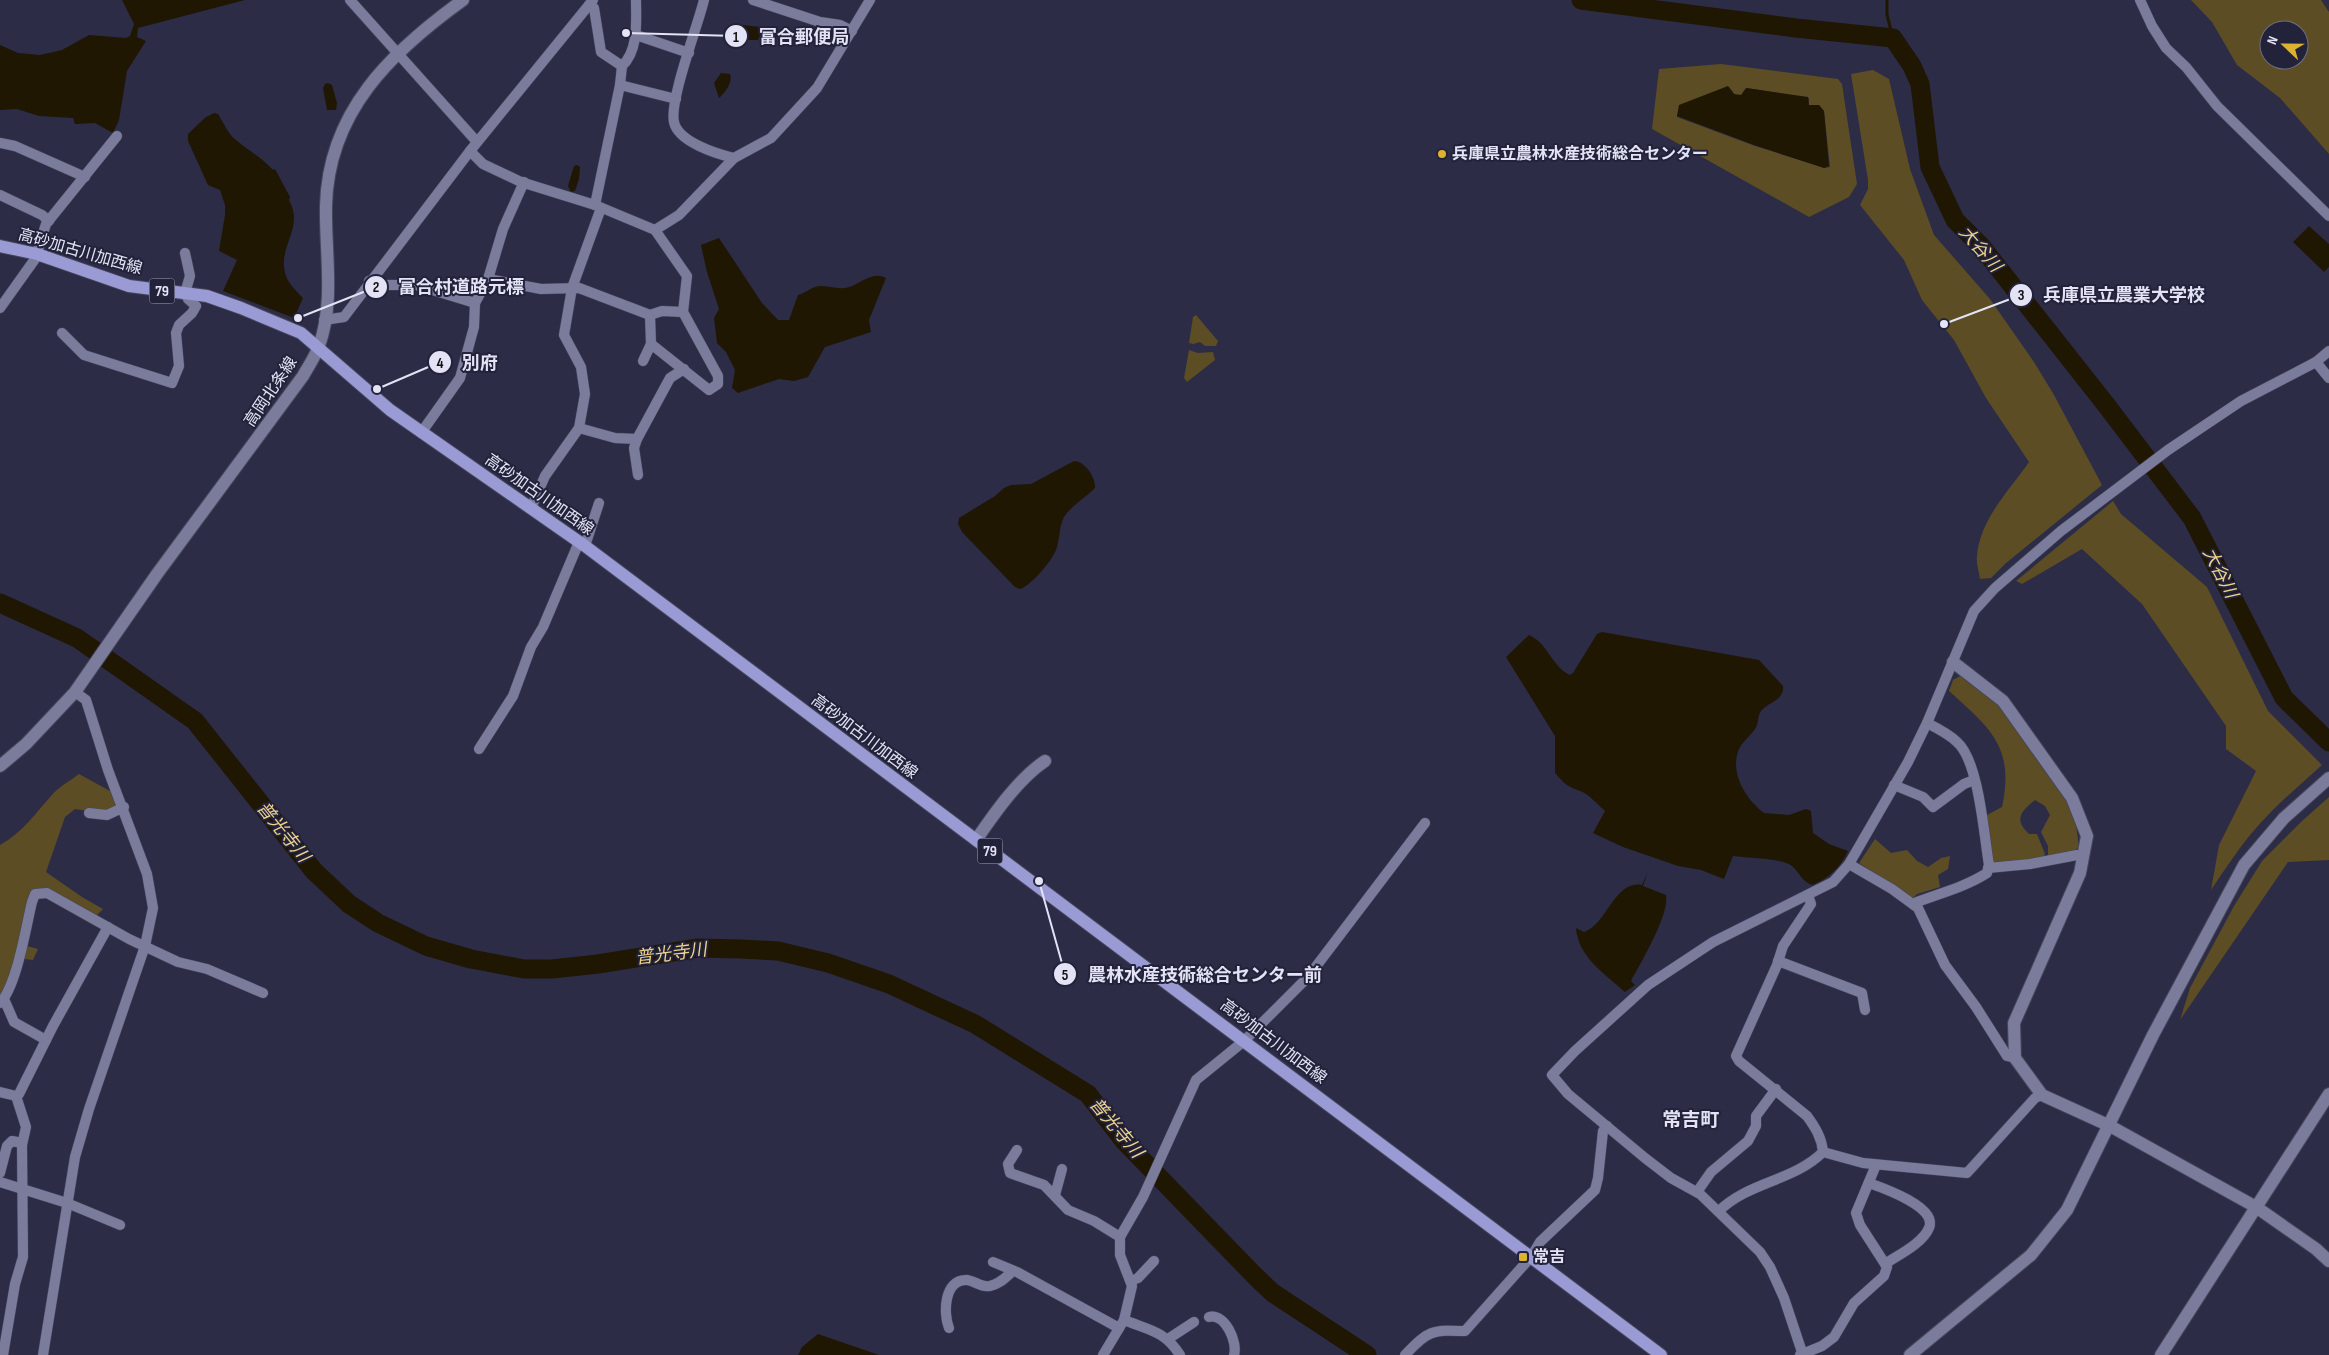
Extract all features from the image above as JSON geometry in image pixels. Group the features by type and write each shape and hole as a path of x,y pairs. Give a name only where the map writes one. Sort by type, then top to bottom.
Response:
{"main road":[{"name":"高砂加古川加西線","path":"0,246 37,254 129,286 207,296 301,333 366,391 421,433 582,544 1661,1355"}],"street":[{"path":"350,0 477,142"},
{"name":"高岡北条線","path":"0,766 26,744 75,692 158,574 284,404 318,347 324,320 328,274 326,208 333,154 338,138 356,103 397,54 432,22 463,0"},
{"path":"531,508 545,476 579,428 585,394 581,367 564,335 572,288 598,206 622,66 626,62 636,35 636,0"},
{"path":"704,0 676,99 674,123 682,134 712,153 734,158"},
{"path":"655,230 679,215 734,158 771,138 817,88 870,0"},
{"path":"2140,0 2152,26 2166,48 2186,67 2217,106 2329,216"},
{"path":"759,1 820,22 840,25 852,31"},
{"path":"324,320 344,317 369,281 477,142 591,3 594,8 601,52 622,66"},
{"path":"636,35 689,53"},
{"path":"620,85 676,99"},
{"path":"0,308 37,254 46,224 117,136"},
{"path":"0,143 15,146 85,177"},
{"path":"470,151 483,164 524,182 598,206 655,230 687,276 683,312 718,376 718,384 709,390 651,344"},
{"path":"421,433 460,378 474,327 475,303 488,279 503,229 524,182"},
{"path":"0,195 42,215 49,221"},
{"path":"62,333 84,355 172,382 179,366 176,333 179,325 192,313 196,306 188,299 185,293 190,276 186,253"},
{"path":"488,279 541,289 579,288 650,315 662,311 683,312"},
{"path":"369,281 375,285 416,285 475,303"},
{"path":"643,361 651,344 650,315"},
{"path":"1876,1165 1856,1213 1860,1225 1887,1267 1884,1276 1854,1303 1834,1337 1822,1346 1801,1355 1784,1298 1770,1267 1748,1240 1719,1211 1696,1192 1671,1178 1568,1094 1552,1076 1575,1051 1648,985 1712,942 1833,882 1849,864 1927,723 1974,611 1995,588 2061,531 2164,452 2241,401 2316,362 2329,351"},
{"path":"2316,362 2329,378"},
{"path":"638,475 634,448 637,439 670,378 684,369"},
{"path":"579,428 616,438 637,439"},
{"path":"479,748 513,696 530,647 543,627 599,503"},
{"path":"1953,662 2003,701 2072,798 2087,836 2080,873 2014,1023 2015,1058 2042,1094 2110,1126 2256,1207 2316,1248 2329,1261"},
{"path":"43,1355 75,1157 89,1109 145,946 153,908 152,891 124,807 108,770 86,700 75,692"},
{"path":"1914,905 1917,902 1952,891 1977,879 1987,873 1988,868 1980,806 1974,780 1964,751 1958,742 1927,723"},
{"path":"976,840 997,810 1036,767 1045,761"},
{"path":"1910,1355 2030,1255 2047,1237 2067,1210 2110,1126 2153,1035 2244,865 2284,818 2329,778"},
{"path":"1894,785 1923,798 1934,807 1964,784 1974,780"},
{"path":"89,813 107,815 124,807"},
{"path":"1103,1355 1121,1324 1130,1298 1131,1281 1120,1255 1120,1237 1164,1152 1196,1080 1244,1041 1308,977 1425,823"},
{"path":"1988,868 2077,855 2083,857"},
{"path":"1849,864 1892,889 1918,908 1945,965 1976,1007 2007,1056 2015,1058"},
{"path":"46,1040 14,1022 2,1001 17,962 35,894 47,893 108,927 178,962 207,969 263,993"},
{"path":"1808,895 1811,904 1790,933 1736,1056 1807,1116 1823,1144 1823,1152"},
{"path":"5,1352 15,1284 23,1257 22,1143 26,1127 16,1096 108,927"},
{"path":"1778,961 1862,992 1865,1010"},
{"path":"1696,1192 1711,1172 1748,1141 1756,1126 1756,1116 1776,1089"},
{"path":"0,1092 16,1096"},
{"path":"1823,1152 1876,1165 1967,1173 2035,1098 2042,1094"},
{"path":"2161,1355 2329,1094"},
{"path":"1405,1355 1422,1337 1436,1330 1465,1331 1531,1256 1540,1242 1595,1190 1603,1131 1607,1126"},
{"path":"0,1173 7,1146 12,1141 22,1143"},
{"path":"1017,1150 1008,1164 1010,1173 1044,1185 1068,1210 1094,1221 1120,1237"},
{"path":"1719,1211 1741,1195 1805,1166 1823,1152"},
{"path":"1055,1196 1062,1169"},
{"path":"0,1182 67,1203 120,1225"},
{"path":"1869,1183 1896,1193 1926,1211 1930,1221 1929,1228 1918,1241 1885,1264"},
{"path":"1131,1281 1138,1278 1154,1261"},
{"path":"993,1262 1121,1324 1168,1339 1180,1355"},
{"path":"949,1328 945,1318 946,1304 956,1283 968,1280 988,1287 1001,1282 1012,1270"},
{"path":"1209,1318 1214,1316 1219,1318 1235,1340 1236,1348 1234,1355"},
{"path":"1168,1339 1194,1322"}],"shaded area":[{"path":"122,0 245,0 138,28 137,37 146,41 127,71 119,120 113,133 95,123 75,124 73,118 39,116 17,109 0,110 0,45 18,53 40,55 62,50 89,35 126,38 130,36 134,24"},
{"path":"2191,0 2321,0 2329,12 2329,154 2280,98 2237,65 2212,22"},
{"path":"743,25 760,27 762,30 758,40 748,40 741,36"},
{"path":"1721,64 1838,79 1842,84 1857,184 1849,197 1809,217 1652,129 1659,69","holes":["1729,87 1735,95 1742,95 1747,88 1809,98 1809,106 1820,106 1824,112 1830,167 1825,168 1755,146 1677,117 1677,115"]},
{"path":"1873,70 1889,79 1910,169 1934,235 1990,299 2034,362 2054,395 2102,485 2006,563 1991,578 1980,579 1977,565 1979,543 1989,518 2029,462 1986,398 1954,340 1922,300 1904,260 1860,205 1868,189 1868,180 1851,74"},
{"path":"721,73 730,74 731,77 726,90 719,98 714,83"},
{"path":"328,83 332,85 337,103 336,110 327,110 323,88"},
{"path":"1728,86 1734,94 1741,95 1746,88 1808,97 1809,105 1819,105 1824,111 1829,166 1824,168 1754,145 1677,116 1679,105"},
{"path":"214,113 218,114 233,137 273,170 275,169 290,197 294,220 284,256 284,266 289,282 303,298 294,318 223,291 237,260 219,251 225,205 220,190 208,185 188,141 188,134 206,117"},
{"path":"574,166 580,167 579,179 575,191 571,192 568,186"},
{"path":"2309,226 2329,244 2329,267 2324,272 2293,242"},
{"path":"719,238 762,303 778,320 789,320 798,295 815,287 845,288 870,277 881,276 886,278 869,320 871,332 825,347 808,377 794,381 779,379 738,393 732,388 735,370 726,352 717,343 714,318 719,309 707,272 701,245"},
{"path":"1196,315 1218,341 1216,346 1205,346 1200,342 1189,343 1193,317"},
{"path":"1189,350 1198,353 1213,352 1215,360 1187,382 1184,378"},
{"path":"1074,461 1086,467 1094,480 1095,488 1064,517 1057,547 1047,565 1025,587 1020,589 1015,587 962,532 958,524 959,518 995,496 1004,488 1011,485 1031,484"},
{"path":"2113,501 2121,514 2207,587 2268,711 2322,765 2257,827 2239,849 2211,890 2219,845 2256,771 2226,749 2226,726 2142,604 2082,549 2022,584 2016,581"},
{"path":"1602,632 1759,660 1783,686 1783,691 1779,698 1761,711 1756,727 1740,748 1736,763 1739,780 1752,802 1764,813 1789,815 1806,809 1811,811 1813,833 1829,844 1848,851 1842,862 1833,872 1812,885 1805,881 1787,863 1733,856 1724,879 1701,870 1678,866 1623,847 1593,833 1605,811 1583,792 1566,784 1555,773 1555,736 1506,657 1529,635 1541,643 1558,666 1570,675 1597,634"},
{"path":"1962,675 1999,704 2069,805 2076,825 2079,847 2071,854 2048,856 2048,846 2041,832 2050,815 2045,806 2035,800 2023,812 2020,820 2024,829 2029,834 2037,834 2045,854 2042,859 1992,866 1985,816 2002,807 2005,769 2002,754 1996,740 1976,716 1949,691 1953,680"},
{"path":"79,774 110,791 117,805 107,814 75,809 65,817 46,872 103,909 96,916 34,892 20,944 38,949 33,960 16,958 0,1000 0,845 22,829 57,790"},
{"path":"2329,797 2329,860 2288,862 2180,1020 2190,988 2234,906 2262,861"},
{"path":"1875,839 1891,853 1907,850 1917,861 1928,867 1941,858 1950,856 1948,869 1938,875 1940,887 1917,894 1913,898 1859,863"},
{"path":"1648,872 1643,886 1666,895 1664,914 1654,938 1631,981 1635,985 1625,992 1587,956 1578,938 1576,928 1584,932 1592,928 1624,889 1632,885 1642,885"},
{"path":"818,1334 879,1355 798,1355 802,1347"}],"waterway":[{"name":"大谷川","path":"1581,0 1796,28 1893,38 1912,66 1920,84 1930,167 1955,220 1981,246 2192,518 2284,698 2329,742"},
{"path":"1887,0 1887,15 1893,38"},
{"name":"普光寺川","path":"0,603 77,638 195,721 314,871 349,904 378,923 426,946 471,959 524,969 552,969 598,964 698,948 778,951 828,963 889,984 975,1024 1088,1094 1124,1141 1273,1293 1367,1355"}],"place":[{"name":"富合郵便局","path":"626,33"},
{"name":"兵庫県立農林水産技術総合センター","path":"1442,154"},
{"name":"富合村道路元標","path":"298,318"},
{"name":"兵庫県立農業大学校","path":"1944,324"},
{"name":"別府","path":"377,389"},
{"name":"農林水産技術総合センター前","path":"1039,881"},
{"name":"常吉","path":"1523,1257"}],"district":[{"name":"常吉町","path":"1691,1120"}]}
